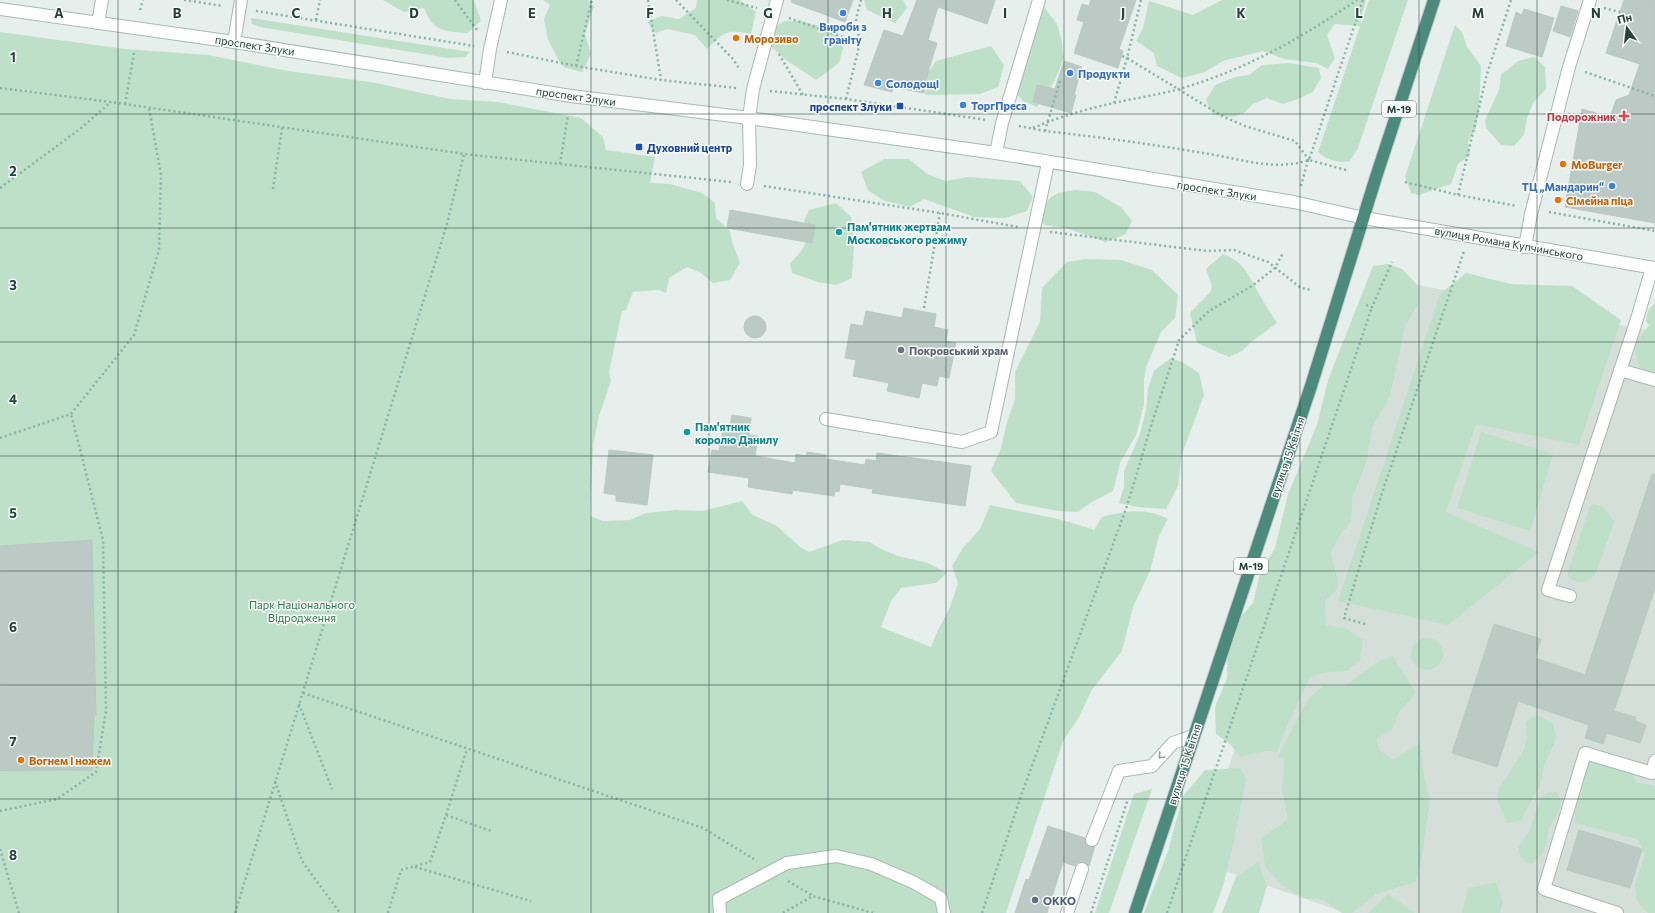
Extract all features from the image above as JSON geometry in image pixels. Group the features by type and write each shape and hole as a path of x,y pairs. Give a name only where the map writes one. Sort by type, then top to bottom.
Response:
{"highway":[{"name":"вулиця 15 Квітня","path":"1135,913 1311,386 1434,0"}],"main road":[{"path":"98,23 102,0"},
{"path":"486,82 490,49 501,0"},
{"path":"747,184 750,165 749,118 752,89 777,0"},
{"path":"996,153 1002,123 1039,0"},
{"path":"1525,247 1531,214 1569,67 1590,0"},
{"path":"234,42 240,5"},
{"name":"проспект Злуки","path":"0,9 234,42 571,96 749,118 996,153 1048,163 1294,202 1364,218"},
{"path":"826,419 962,442 991,432 1048,163"},
{"name":"вулиця Романа Купчинського","path":"1364,218 1653,268"},
{"path":"1570,596 1548,590 1653,268"},
{"path":"1620,370 1655,380"},
{"path":"1092,840 1119,771 1152,766 1173,743 1193,736"},
{"path":"1617,913 1544,889 1585,753 1653,774 1655,761"},
{"path":"720,913 719,899 787,863 836,856 871,864 913,882 941,898 944,913"},
{"path":"1068,913 1082,869"}],"path":[{"path":"140,10 142,0"},
{"path":"184,0 240,5 316,20 490,49 576,66 661,80 846,99 1032,129 1204,153 1281,166 1309,160 1346,170"},
{"path":"316,20 320,0"},
{"path":"456,0 490,49"},
{"path":"576,66 592,0"},
{"path":"648,0 661,80"},
{"path":"676,0 733,59 752,89"},
{"path":"727,0 773,12 860,43"},
{"path":"846,99 860,43 856,19 861,0"},
{"path":"1114,102 1127,58 1141,0"},
{"path":"1032,129 1048,122 1114,102 1179,89 1233,70 1282,47 1334,16 1357,0"},
{"path":"1300,188 1363,0"},
{"path":"1458,195 1488,74 1511,0"},
{"path":"767,32 803,95"},
{"path":"125,104 134,53"},
{"path":"1122,56 1224,117 1244,126 1295,141 1309,160"},
{"path":"1569,67 1655,96"},
{"path":"1045,131 1060,81"},
{"path":"0,88 111,102 464,154 747,184 940,213 1034,230 1207,251 1234,250 1268,262 1301,288 1311,290"},
{"path":"0,188 80,128 111,102"},
{"path":"0,438 70,414 134,335 159,250 161,175 149,108"},
{"path":"560,164 568,115"},
{"path":"273,189 282,128"},
{"path":"235,913 447,224 464,154"},
{"path":"1405,182 1424,186"},
{"path":"924,308 940,213"},
{"path":"1365,624 1344,618 1381,496 1469,235"},
{"path":"982,913 1022,793 1128,506 1151,426 1179,340 1209,311 1252,286 1275,268 1283,253"},
{"path":"1167,913 1372,307 1392,262"},
{"path":"1366,304 1372,307"},
{"path":"0,811 57,799 96,772 106,711 103,540 70,414"},
{"path":"302,693 703,828 812,896 873,913"},
{"path":"299,703 332,789"},
{"path":"388,913 401,870 430,862 467,749"},
{"path":"275,780 302,860 340,913"},
{"path":"1091,913 1129,797"},
{"path":"446,815 491,831"},
{"path":"0,849 19,913"},
{"path":"414,866 531,901"},
{"path":"783,913 812,896"}],"shaded area":[{"path":"1398,281 1655,332 1655,913 1346,913 1196,861"}],"green space":[{"path":"383,0 474,0 481,21 467,33 446,31 435,26 431,22 424,8 404,12"},
{"path":"543,0 588,0 594,6 585,34 591,54 582,72 564,67 558,59 548,40 544,19 550,5"},
{"path":"697,0 740,0 756,12 751,34 736,32 726,33 718,38 707,49 695,35 668,29 655,33 647,22 662,16 679,19 696,8"},
{"path":"864,0 903,0 907,8 895,23 867,10"},
{"path":"1222,0 1366,0 1361,24 1369,0 1408,0 1358,148 1350,161 1333,161 1318,152 1360,26 1335,24 1327,35 1335,58 1328,69 1316,63 1284,59 1263,51 1223,61 1205,72 1182,78 1157,66 1154,53 1136,41 1143,28 1149,1 1193,15"},
{"path":"1041,3 1057,24 1064,58 1054,82 1037,107 1023,101 1010,87"},
{"path":"251,18 470,52 465,57 448,58 260,27 252,24"},
{"path":"784,21 800,21 828,28 844,44 839,63 816,80 785,59 768,44 770,31"},
{"path":"1455,25 1462,32 1467,47 1481,66 1479,109 1476,128 1468,141 1470,155 1458,164 1451,184 1419,195 1411,193 1405,177"},
{"name":"Парк Національного Відродження","path":"0,32 125,49 208,55 288,71 371,82 450,99 498,102 581,118 603,137 606,150 655,157 650,183 670,184 702,193 715,203 716,218 730,231 732,242 740,263 730,280 713,283 701,273 687,267 669,278 666,293 659,290 633,292 626,310 622,311 609,372 611,381 599,416 593,445 590,516 603,521 630,520 646,513 676,510 703,511 742,501 753,515 777,526 800,547 809,552 843,540 870,542 879,548 898,556 928,563 947,573 936,583 901,588 891,601 881,627 931,647 950,607 958,583 952,566 963,548 980,529 990,505 1056,518 1094,530 1102,517 1119,513 1135,511 1160,515 1168,519 1159,536 1150,571 1133,607 1122,651 1091,691 1079,717 1063,741 1006,913 0,913"},
{"path":"991,46 1004,65 998,87 980,94 925,95 929,81 885,72 898,62 930,70 936,61"},
{"path":"1534,57 1545,67 1546,89 1533,103 1527,118 1524,135 1514,146 1501,145 1486,128 1485,120 1499,90 1501,75 1518,61"},
{"path":"1289,63 1319,68 1321,78 1313,92 1283,104 1267,98 1253,104 1244,113 1234,117 1213,115 1206,100 1215,85 1235,77 1249,75 1262,65"},
{"path":"884,159 909,159 927,174 946,181 968,177 1020,181 1033,197 1027,211 1005,218 974,217 924,199 910,207 882,200 868,190 861,172"},
{"path":"1076,190 1095,192 1121,207 1132,221 1126,234 1106,242 1066,228 1045,225 1037,217 1048,200 1056,194"},
{"path":"836,203 851,217 854,245 852,278 836,285 818,282 792,273 790,264 802,250 809,236 804,221 809,210"},
{"path":"1223,254 1236,261 1245,269 1277,323 1251,342 1242,351 1229,357 1197,343 1190,313 1211,291 1212,286 1206,269"},
{"path":"1086,259 1121,260 1152,270 1178,295 1175,318 1161,332 1146,367 1144,381 1144,405 1136,435 1120,463 1113,491 1092,502 1078,512 1058,511 1016,503 991,471 1001,448 1007,422 1015,399 1015,372 1040,322 1042,288 1067,262"},
{"path":"1388,264 1402,269 1418,286 1418,305 1405,326 1390,396 1372,428 1366,463 1353,496 1351,521 1338,538 1331,553 1337,577 1338,589 1325,601 1326,625 1345,628 1363,640 1360,660 1346,671 1328,672 1310,677 1288,723 1277,752 1266,751 1240,757 1230,744 1216,734 1215,707 1227,678 1228,632 1253,603 1260,573 1275,548 1288,494 1317,425 1328,380 1373,266"},
{"path":"1466,273 1511,284 1572,286 1621,320 1579,445 1476,424 1446,512 1539,552 1448,625 1338,601 1440,294"},
{"path":"1655,303 1655,376 1640,368 1634,347 1649,325 1646,321 1648,310"},
{"path":"1171,358 1182,362 1199,373 1204,395 1182,454 1178,486 1166,509 1138,507 1119,503 1124,487 1124,471 1140,434 1146,410 1148,388 1154,371"},
{"path":"1481,432 1553,454 1530,531 1457,508"},
{"path":"1593,504 1606,510 1614,522 1596,573 1587,581 1580,582 1572,580 1568,577 1568,571 1590,507"},
{"path":"1427,638 1433,639 1440,645 1443,654 1442,660 1436,667 1427,670 1421,669 1414,663 1411,654 1412,648 1418,641"},
{"path":"1393,656 1416,693 1400,711 1392,729 1376,739 1380,750 1393,760 1420,743 1424,775 1430,801 1421,863 1416,882 1376,894 1352,913 1342,913 1324,900 1304,898 1283,886 1265,867 1261,838 1288,819 1282,790 1284,759 1278,756 1308,699 1323,686 1345,686 1377,662"},
{"path":"1537,715 1553,723 1555,729 1554,744 1544,765 1542,780 1539,787 1521,821 1507,823 1497,800 1498,790 1525,748 1527,737 1526,721"},
{"path":"1597,751 1631,768 1636,782 1655,786 1655,913 1648,913 1637,901 1635,885 1645,854 1637,839 1575,823 1575,807 1583,790 1584,763"},
{"path":"1240,768 1246,779 1233,846 1223,886 1213,913 1144,913 1168,851 1183,796 1205,770"},
{"path":"1152,789 1109,913 1095,913 1134,794"},
{"path":"1557,792 1561,803 1559,812 1549,829 1543,853 1531,864 1524,861 1519,854 1519,846 1529,832 1541,796 1548,793"},
{"path":"1258,862 1267,886 1259,913 1222,913 1236,877"},
{"path":"1496,883 1503,902 1500,913 1462,913 1468,888"},
{"path":"1388,894 1415,913 1368,913"}],"building":[{"path":"792,0 853,0 845,22 791,2"},
{"path":"917,0 995,0 987,24 938,7 928,40 937,43 928,72 924,93 893,87 892,92 864,85 884,30 903,36"},
{"path":"1091,0 1136,0 1119,49 1123,51 1118,68 1074,53 1084,22 1077,20 1082,4 1089,6"},
{"path":"1624,0 1655,0 1655,223 1565,207 1582,109 1610,117 1616,100 1629,95 1640,64 1606,53"},
{"path":"1561,6 1578,11 1570,37 1553,31"},
{"path":"1524,9 1554,18 1542,57 1506,46 1516,12 1522,15"},
{"path":"1064,61 1082,67 1074,95 1076,95 1071,113 1033,102 1037,85 1055,89"},
{"path":"730,210 815,225 812,243 727,228"},
{"name":"Покровський храм","path":"904,308 936,314 934,327 948,330 946,341 956,343 949,378 939,376 937,386 922,383 919,398 887,391 889,383 853,376 856,360 845,358 851,324 863,326 866,311 902,318"},
{"path":"755,316 763,319 766,327 763,335 755,338 747,335 744,327 747,319"},
{"path":"732,415 751,418 749,435 758,436 755,456 795,463 796,454 806,456 807,452 826,455 826,459 865,465 866,459 876,461 877,453 971,466 965,506 872,493 873,489 840,484 839,492 835,491 834,496 793,490 792,494 748,487 749,478 708,472 712,450 719,451 723,430 729,431"},
{"path":"609,450 653,455 647,505 616,501 616,495 604,493"},
{"path":"1652,474 1655,475 1655,588 1614,711 1636,717 1635,721 1646,725 1640,743 1607,733 1603,744 1585,738 1589,725 1518,701 1497,767 1452,753 1494,624 1541,639 1535,658 1585,675"},
{"path":"92,540 96,715 94,715 92,770 0,771 0,546"},
{"path":"1048,826 1085,838 1086,845 1090,847 1095,846 1089,866 1084,862 1077,863 1075,866 1063,862 1047,913 1015,913 1026,879 1029,880"},
{"path":"1579,830 1642,849 1630,888 1567,870"}],"place":[{"name":"Вироби з граніту","path":"843,13"},
{"name":"Морозиво","path":"736,38"},
{"name":"Продукти","path":"1070,73"},
{"name":"Солодощі","path":"878,83"},
{"name":"ТоргПреса","path":"963,105"},
{"name":"проспект Злуки","path":"900,106"},
{"name":"Подорожник","path":"1624,116"},
{"name":"Духовний центр","path":"639,147"},
{"name":"MoBurger","path":"1563,164"},
{"name":"ТЦ „Мандарин“","path":"1612,186"},
{"name":"Сімейна піца","path":"1558,200"},
{"name":"Пам'ятник жертвам Московського режиму","path":"839,232"},
{"name":"Покровський храм","path":"901,350"},
{"name":"Пам'ятник королю Данилу","path":"687,432"},
{"name":"Вогнем і ножем","path":"21,760"},
{"name":"ОККО","path":"1035,900"}]}
